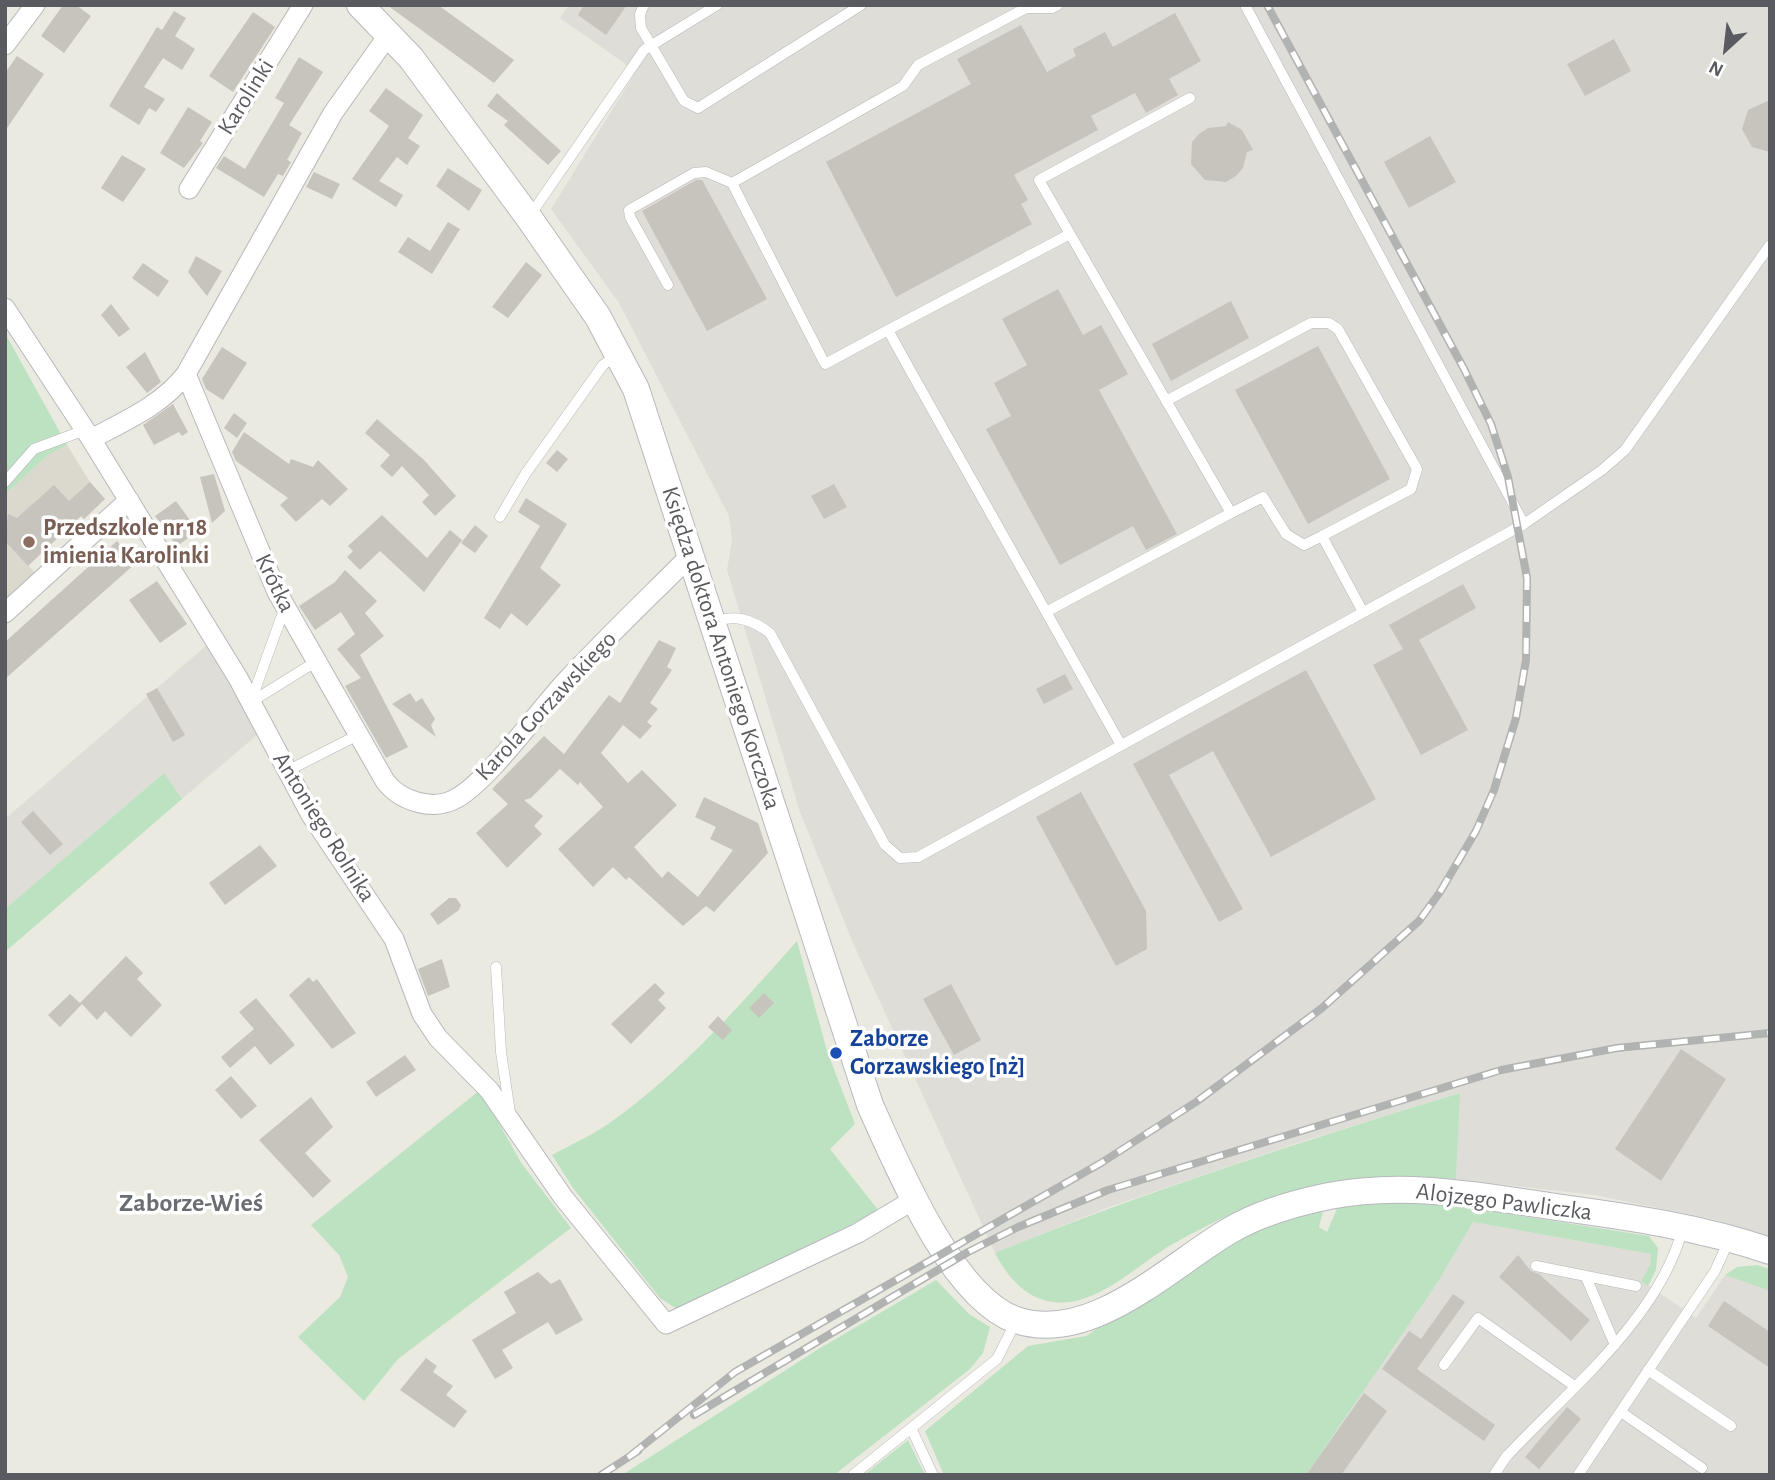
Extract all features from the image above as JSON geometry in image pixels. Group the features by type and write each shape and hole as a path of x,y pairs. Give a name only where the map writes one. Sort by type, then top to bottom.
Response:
{"street":[{"path":"5,45 35,5"},
{"name":"Karolinki","path":"189,189 303,5"},
{"name":"Księdza doktora Antoniego Korczoka","path":"360,5 427,79 529,218 598,317 636,389 856,1069 875,1116 915,1199 970,1288 984,1302 1016,1320"},
{"path":"88,434 159,401 172,392 186,374 332,113 389,34"},
{"name":"Antoniego Rolnika","path":"5,308 88,434 251,702 311,815 394,939 422,1014 438,1038 511,1118 563,1197 666,1324 858,1233 915,1199"},
{"name":"Krótka","path":"186,374 285,607 385,781"},
{"path":"5,613 129,500"},
{"name":"Karola Gorzawskiego","path":"385,781 393,792 408,800 445,803 456,799 477,781 567,680 691,555"},
{"name":"Alojzego Pawliczka","path":"1016,1320 1052,1326 1088,1319 1230,1230 1264,1214 1332,1196 1412,1190 1461,1193 1683,1227 1770,1251"}],"lane":[{"path":"644,5 639,22 684,101 698,108 861,5"},
{"path":"529,218 629,70 651,44 717,5"},
{"path":"732,183 903,86 918,65 1026,8 1052,8 1058,5"},
{"path":"1245,5 1524,523"},
{"path":"1190,98 1039,180 1231,513"},
{"path":"668,285 630,217 629,210 694,173 706,172 732,183 825,364 1070,234"},
{"path":"713,621 732,617 753,621 770,634 885,845 900,858 918,857 1524,523 1602,470 1625,450 1770,246"},
{"path":"1046,612 1263,497 1286,534 1304,545 1411,489 1417,469 1338,329 1329,324 1311,323 1167,401"},
{"path":"888,330 1121,745"},
{"path":"500,517 526,473 603,365 618,354"},
{"path":"5,482 34,450 88,434"},
{"path":"1322,536 1363,612"},
{"path":"251,702 285,607"},
{"path":"251,702 318,661"},
{"path":"286,771 358,735"},
{"path":"496,967 502,1052 511,1118"},
{"path":"1494,1475 1506,1457 1637,1320 1668,1266 1683,1227"},
{"path":"1578,1475 1715,1271 1730,1238"},
{"path":"1536,1266 1636,1286"},
{"path":"1586,1277 1615,1345"},
{"path":"1444,1365 1478,1318 1573,1385"},
{"path":"853,1475 997,1359 1016,1320"},
{"path":"1648,1370 1731,1426"},
{"path":"1621,1412 1702,1468"},
{"path":"912,1430 933,1475"}],"shaded area":[{"path":"569,5 1770,5 1770,1239 1713,1219 1594,1195 1456,1179 1459,1093 1294,1144 1109,1207 995,1253 853,943 800,812 727,570 732,540 729,516 619,303 551,209 633,76 624,63 560,18"},
{"name":"Przedszkole nr 18 imienia Karolinki","path":"67,445 90,482 105,499 84,519 81,516 28,565 36,574 5,602 5,495 48,455"},
{"path":"207,645 258,734 182,799 163,774 5,909 5,819"},
{"path":"1473,1222 1651,1254 1650,1265 1642,1281 1696,1318 1725,1275 1770,1291 1770,1475 1306,1475 1438,1282"}],"green space":[{"path":"5,333 67,445 48,455 7,493"},
{"path":"164,773 182,799 5,952 5,909"},
{"path":"797,941 827,1051 855,1124 830,1149 879,1211 677,1309 660,1298 573,1188 552,1155 601,1128 660,1083 708,1038"},
{"path":"480,1090 522,1164 571,1228 398,1359 364,1401 298,1337 340,1297 348,1277 339,1255 311,1225"},
{"path":"1460,1093 1456,1179 1377,1178 1308,1188 1275,1198 1207,1226 1171,1245 1100,1292 1075,1301 1048,1301 1026,1292 1009,1275 995,1253 1226,1168"},
{"path":"1420,1200 1649,1236 1658,1248 1656,1270 1648,1286 1641,1281 1650,1265 1651,1254 1473,1222 1438,1282 1306,1475 944,1475 925,1431 1028,1346 1086,1336 1197,1262 1247,1234 1296,1213 1324,1207 1319,1227 1327,1232 1339,1204"},
{"path":"1757,1265 1770,1269 1770,1291 1725,1275 1737,1267"},
{"path":"936,1280 969,1314 990,1327 983,1353 970,1369 834,1475 622,1475 817,1350"},
{"path":"908,1440 925,1475 864,1475"}],"building":[{"path":"63,5 76,5 91,16 64,53 41,36"},
{"path":"387,5 438,5 514,60 494,83"},
{"path":"584,5 627,5 606,35 578,15"},
{"path":"174,11 186,18 175,36 195,49 182,70 163,58 144,87 165,99 156,112 149,108 139,125 109,106 157,27 162,30"},
{"path":"253,12 275,27 233,92 209,76"},
{"path":"1175,13 1201,61 1169,79 1178,95 1146,113 1135,93 1091,116 1098,130 1014,175 1028,200 1021,204 1032,224 896,297 826,162 971,84 957,59 1021,25 1047,72 1076,56 1073,49 1105,32 1113,47"},
{"path":"1614,39 1631,71 1585,96 1567,64"},
{"path":"17,56 44,74 5,131 5,73"},
{"path":"299,57 323,72 289,125 302,133 287,160 291,162 283,176 278,174 264,197 216,168 224,156 245,169 284,103 275,98"},
{"path":"386,88 423,115 408,138 420,146 407,165 397,157 379,181 403,195 396,207 352,179 389,126 369,111"},
{"path":"497,93 561,151 548,165 504,125 508,121 487,106"},
{"path":"1770,100 1770,152 1752,147 1742,129 1748,110"},
{"path":"188,107 212,122 200,141 203,143 184,168 160,153"},
{"path":"1228,122 1242,130 1253,150 1247,152 1243,168 1236,176 1226,182 1205,180 1191,164 1192,142 1208,128 1226,126"},
{"path":"1430,136 1456,182 1409,208 1384,162"},
{"path":"122,155 146,169 123,202 101,188"},
{"path":"448,168 482,190 469,211 436,186"},
{"path":"314,172 340,184 332,199 306,187"},
{"path":"696,180 702,180 767,299 707,331 642,211"},
{"path":"448,222 460,229 432,274 398,252 408,237 430,251"},
{"path":"196,256 222,271 207,296 188,272"},
{"path":"526,262 542,275 508,318 492,307"},
{"path":"143,263 169,281 158,297 132,278"},
{"path":"1058,289 1083,335 1101,325 1128,374 1099,390 1177,534 1146,550 1133,526 1060,565 986,429 1011,416 994,383 1027,365 1002,319"},
{"path":"1231,301 1249,338 1171,381 1152,344"},
{"path":"111,304 130,329 119,337 101,315"},
{"path":"1318,346 1390,479 1308,524 1235,390"},
{"path":"222,347 247,363 223,400 206,389 202,379"},
{"path":"145,352 161,382 147,393 126,367"},
{"path":"173,404 188,432 182,436 179,432 154,445 143,425"},
{"path":"234,413 247,423 237,438 224,428"},
{"path":"377,419 424,460 456,496 435,516 422,502 429,495 402,466 392,477 380,466 390,455 365,433"},
{"path":"244,432 289,464 291,459 313,467 318,460 348,489 330,506 322,499 296,522 280,505 288,498 236,461 232,452"},
{"path":"557,450 568,459 557,472 546,463"},
{"path":"214,474 225,511 212,523 200,477"},
{"path":"90,482 105,499 84,519 81,516 28,566 5,541 8,514 17,518 54,485 69,501"},
{"path":"834,484 847,507 824,519 811,496"},
{"path":"526,498 567,524 540,568 561,585 527,626 511,613 500,629 484,618 540,526 518,512"},
{"path":"176,501 198,531 177,546 155,516"},
{"path":"382,515 427,558 450,530 462,540 424,592 380,551 360,570 347,557 353,551 348,546"},
{"path":"475,525 488,536 475,553 461,543"},
{"path":"117,541 136,563 5,679 5,642"},
{"path":"345,570 377,601 365,613 384,636 360,655 408,747 386,758 345,686 361,678 337,649 355,634 341,612 315,630 299,606 335,582"},
{"path":"157,581 187,624 160,643 129,600"},
{"path":"1463,584 1476,608 1419,640 1468,730 1421,755 1373,665 1403,649 1389,625"},
{"path":"659,640 676,648 667,667 672,670 650,703 658,709 647,722 652,726 640,739 623,725 601,753 628,783 642,770 677,805 634,847 662,878 668,871 698,897 733,850 710,839 716,827 695,817 704,797 758,823 768,853 714,912 706,906 683,926 629,877 626,880 613,867 593,887 558,849 603,807 580,782 578,785 560,769 531,798 524,800 543,816 534,826 542,834 507,868 476,833 508,804 492,789 544,736 564,754 609,695 620,703"},
{"path":"1306,670 1376,799 1271,857 1213,751 1169,775 1243,909 1219,922 1133,764"},
{"path":"1065,674 1073,689 1044,704 1036,689"},
{"path":"157,688 185,735 173,742 146,694"},
{"path":"410,693 416,702 422,698 435,719 431,725 436,737 392,704"},
{"path":"1081,792 1146,911 1147,949 1116,966 1036,817"},
{"path":"33,811 63,844 50,855 21,822"},
{"path":"260,845 277,866 225,905 209,883"},
{"path":"449,898 456,898 461,905 459,910 438,925 430,914"},
{"path":"126,956 143,973 137,979 162,1005 131,1037 105,1011 97,1020 82,1004 60,1027 48,1015 70,994 80,1003"},
{"path":"442,959 450,987 428,996 418,969"},
{"path":"309,977 313,982 317,979 356,1033 332,1049 289,995"},
{"path":"655,983 665,993 658,1000 666,1008 631,1044 611,1024"},
{"path":"951,984 981,1040 954,1055 923,999"},
{"path":"764,993 774,1003 759,1018 749,1008"},
{"path":"256,998 295,1045 270,1065 255,1046 230,1068 221,1057 254,1029 239,1012"},
{"path":"718,1016 732,1030 723,1040 708,1027"},
{"path":"1681,1049 1726,1079 1661,1181 1615,1149"},
{"path":"405,1055 416,1070 376,1097 366,1082"},
{"path":"231,1076 257,1106 241,1119 215,1090"},
{"path":"311,1097 333,1127 305,1153 331,1181 313,1198 259,1140"},
{"path":"1518,1255 1531,1271 1539,1274 1590,1320 1571,1341 1499,1277"},
{"path":"538,1272 551,1284 560,1279 583,1320 556,1335 548,1322 502,1350 513,1368 495,1379 472,1340 516,1313 504,1292"},
{"path":"1453,1294 1465,1302 1417,1369 1495,1425 1484,1441 1382,1369 1409,1331 1421,1339"},
{"path":"1724,1301 1770,1332 1770,1368 1708,1326"},
{"path":"426,1358 437,1366 433,1372 453,1386 446,1395 467,1411 454,1428 400,1390"},
{"path":"1364,1393 1387,1411 1341,1475 1306,1475"},
{"path":"1567,1407 1581,1419 1539,1469 1525,1457"}],"railway":[{"path":"630,1456 735,1372 1101,1163 1196,1102 1322,1008 1419,921 1440,892 1476,831 1494,790 1516,718 1526,660 1527,578 1508,477 1491,424 1464,369 1267,5"},
{"path":"694,1415 968,1252 1018,1227 1108,1190 1501,1070 1617,1048 1770,1033"},
{"path":"601,1475 638,1451"}],"place":[{"name":"Przedszkole nr 18 imienia Karolinki","path":"29,542"},
{"name":"Zaborze Gorzawskiego [nż]","path":"836,1053"}],"district":[{"name":"Zaborze-Wieś","path":"191,1203"}]}
